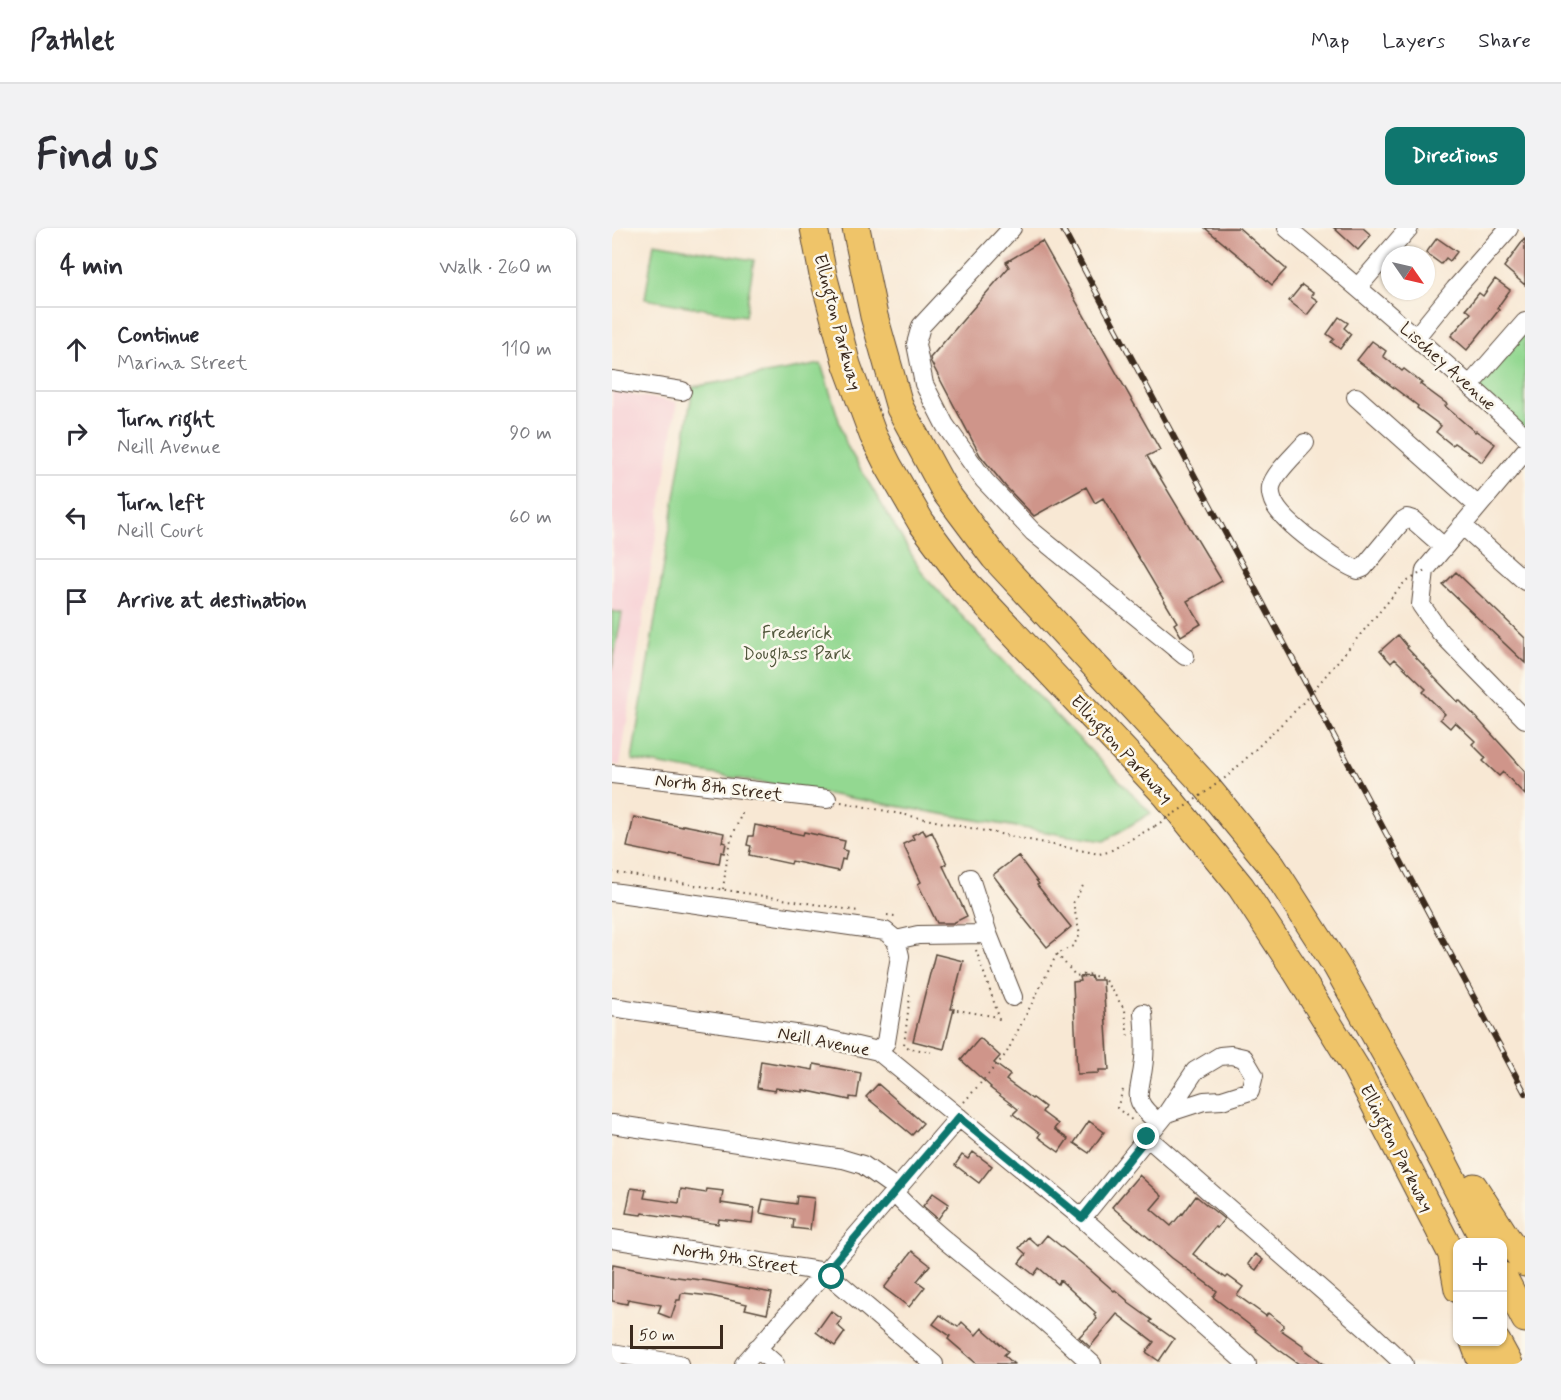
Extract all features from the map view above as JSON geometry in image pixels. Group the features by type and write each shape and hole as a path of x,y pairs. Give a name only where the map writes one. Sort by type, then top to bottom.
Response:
{"highway":[{"name":"Ellington Parkway","path":"814,228 823,275 847,365 873,435 921,522 967,584 1166,795 1241,887 1357,1070 1453,1257"},
{"name":"Ellington Parkway","path":"856,228 874,316 900,408 946,493 993,557 1206,786 1272,866 1337,967 1407,1092 1483,1238"},
{"path":"870,228 874,316"},
{"path":"1407,1092 1433,1123 1525,1263"},
{"path":"1507,1284 1525,1319"},
{"path":"1476,1346 1482,1364"},
{"path":"1500,1346 1509,1364"}],"street":[{"path":"1012,228 921,326 916,344 924,384 945,425 984,480 1033,532 1185,656"},
{"name":"Lischey Avenue","path":"1287,228 1416,337 1525,436"},
{"path":"1358,287 1409,228"},
{"path":"1416,337 1509,228"},
{"path":"1470,385 1525,322"},
{"path":"612,380 682,391"},
{"path":"1356,397 1478,506"},
{"path":"1305,443 1275,478 1271,486 1271,494 1275,505 1289,521 1327,553 1348,566 1358,570 1363,568 1407,518 1413,520 1444,547"},
{"path":"1525,451 1425,570 1421,605 1440,632 1525,719"},
{"path":"1462,525 1525,581"},
{"name":"North 8th Street","path":"612,774 827,800"},
{"path":"970,878 1012,998"},
{"path":"612,892 885,931 896,940 900,956 886,1042 878,1051"},
{"path":"896,940 918,935 988,934"},
{"name":"Neill Avenue","path":"612,1007 823,1038 878,1051 961,1110 1247,1364"},
{"path":"1143,1013 1144,1067 1138,1095 1153,1124 1404,1364"},
{"path":"1082,1218 1153,1124 1195,1071 1220,1056 1231,1055 1244,1058 1254,1075 1250,1091 1222,1100 1204,1101 1153,1124"},
{"path":"744,1364 896,1191 961,1110"},
{"path":"612,1124 843,1159 863,1165 896,1191 920,1219 1024,1304 1092,1364"},
{"name":"North 9th Street","path":"612,1239 826,1272"},
{"path":"826,1272 934,1364"},
{"path":"758,1348 776,1364"},
{"path":"612,1353 679,1364"}],"path":[{"path":"827,800 1099,854 1108,852 1155,826 1229,776 1299,706 1403,584 1425,570"},
{"path":"723,889 729,845 743,810"},
{"path":"612,872 861,911"},
{"path":"961,1110 1006,1054 1057,954 1073,946 1080,935 1073,903 1084,884"},
{"path":"884,915 895,916"},
{"path":"957,1010 998,1018 976,949"},
{"path":"1057,954 1076,976 1088,974 1104,979 1125,1010 1129,1042"},
{"path":"911,988 904,1045 931,1052"},
{"path":"1124,1089 1117,1108 1153,1124"}],"shaded area":[{"path":"612,392 677,402 620,766 612,764"}],"green space":[{"path":"654,243 754,260 745,316 645,299"},
{"path":"1525,322 1525,434 1470,385"},
{"name":"Frederick Douglass Park","path":"821,364 847,446 923,574 1151,813 1104,841 632,760 693,387"},
{"path":"612,611 622,613 612,669"}],"building":[{"path":"1205,228 1239,228 1286,269 1272,285"},
{"path":"1334,228 1363,228 1371,235 1358,250"},
{"path":"1437,238 1457,252 1450,261 1446,258 1441,264 1435,260 1435,246 1431,246"},
{"path":"1525,238 1525,285 1504,267"},
{"path":"1042,241 1160,450 1147,456 1222,581 1187,601 1201,624 1181,636 1174,624 1177,622 1103,498 1095,503 1086,487 1034,516 980,455 931,362 930,358 1009,267 1006,262"},
{"path":"1495,279 1510,290 1497,308 1499,310 1467,350 1451,336 1471,313 1466,309 1479,293 1483,296"},
{"path":"1302,285 1313,293 1311,296 1318,301 1307,315 1289,301"},
{"path":"1339,317 1348,323 1344,328 1351,334 1340,349 1331,342 1334,339 1327,334"},
{"path":"1372,341 1386,351 1383,356 1422,383 1420,384 1447,404 1445,406 1475,432 1495,444 1482,462 1454,443 1452,445 1436,432 1441,426 1357,360"},
{"path":"1456,572 1525,638 1525,663 1443,585"},
{"path":"1398,635 1430,673 1477,718 1525,771 1525,795 1503,772 1499,776 1483,761 1486,758 1472,744 1475,741 1455,722 1450,728 1440,719 1445,714 1423,692 1426,689 1395,659 1391,663 1380,651"},
{"path":"634,817 724,833 722,842 726,843 724,853 721,852 719,864 627,847"},
{"path":"755,825 845,841 843,850 847,851 845,860 842,859 839,871 749,855 751,846 747,845 749,836 753,836"},
{"path":"923,830 926,835 932,832 947,864 943,866 967,916 953,923 937,923 918,884 921,882 903,844 914,839 912,835"},
{"path":"1018,856 1039,884 1037,885 1071,927 1047,947 993,875"},
{"path":"935,954 963,961 944,1049 913,1041"},
{"path":"1091,976 1092,980 1103,980 1109,1070 1077,1074 1073,982 1081,981 1080,977"},
{"path":"980,1038 1000,1056 994,1063 1010,1075 1006,1080 1045,1107 1042,1112 1058,1124 1054,1129 1068,1139 1059,1152 1038,1137 1040,1134 1013,1114 1018,1109 990,1088 961,1060"},
{"path":"761,1061 813,1070 814,1064 861,1073 857,1098 850,1097 850,1100 803,1090 803,1092 776,1088 775,1091 757,1088"},
{"path":"878,1084 923,1123 912,1135 866,1097"},
{"path":"1089,1121 1104,1132 1089,1153 1074,1143"},
{"path":"973,1152 992,1166 979,1183 955,1165 962,1155 968,1159"},
{"path":"1139,1175 1162,1196 1151,1209 1171,1226 1196,1196 1224,1219 1193,1254 1226,1278 1228,1276 1243,1287 1237,1295 1266,1316 1268,1313 1284,1325 1281,1330 1324,1364 1299,1364 1278,1349 1213,1297 1217,1291 1172,1258 1112,1207"},
{"path":"631,1188 646,1190 644,1198 679,1203 681,1189 706,1193 707,1189 723,1191 721,1203 754,1208 752,1223 719,1219 718,1224 642,1213 641,1215 626,1213"},
{"path":"933,1193 949,1204 938,1219 923,1206"},
{"path":"797,1196 814,1198 810,1230 793,1228 794,1219 760,1213 763,1199 796,1204"},
{"path":"1047,1235 1152,1320 1150,1322 1174,1339 1159,1361 1146,1352 1154,1342 1117,1314 1090,1347 1079,1337 1097,1319 1094,1315 1096,1313 1060,1280 1058,1284 1039,1268 1034,1275 1019,1263 1026,1254 1019,1248 1028,1237 1038,1246"},
{"path":"912,1251 930,1265 917,1281 925,1287 909,1307 884,1288"},
{"path":"1255,1254 1263,1260 1256,1270 1248,1264"},
{"path":"613,1265 772,1293 767,1314 745,1309 747,1304 683,1293 680,1300 677,1300 671,1318 658,1313 661,1305 628,1299 627,1304 612,1301"},
{"path":"831,1311 842,1319 837,1325 845,1332 835,1346 816,1332"},
{"path":"940,1315 958,1327 962,1322 976,1335 982,1328 1008,1351 1004,1355 1014,1364 977,1364 948,1339 950,1336 933,1324"}],"railway":[{"path":"1062,228 1525,1093"}],"route":[{"path":"832,1277 826,1272 959,1117 1082,1218 1147,1137"}]}
